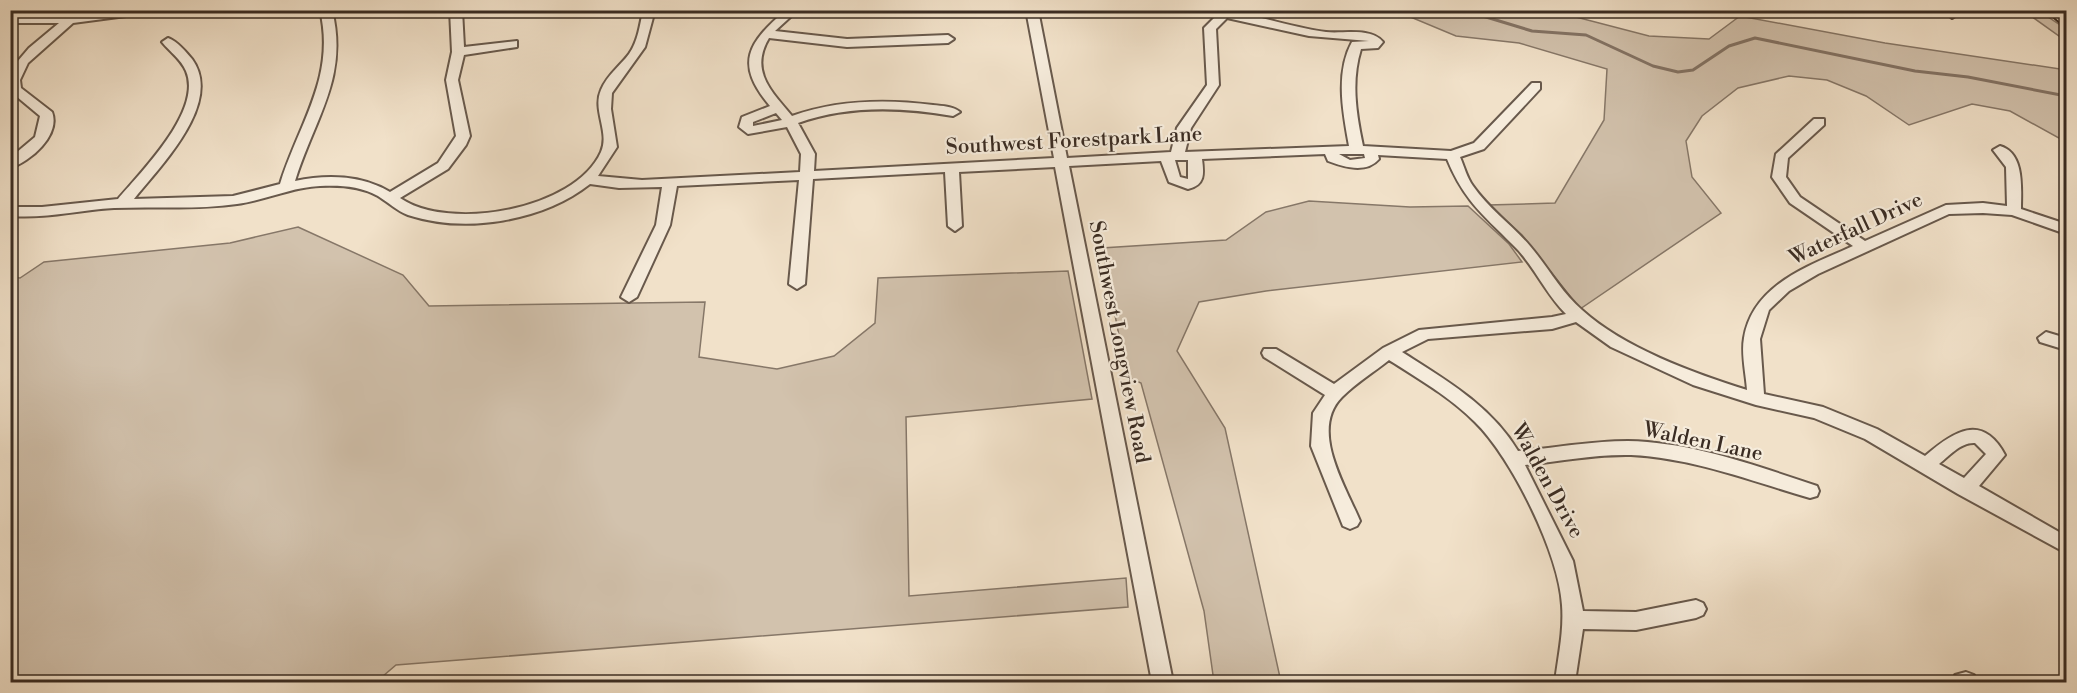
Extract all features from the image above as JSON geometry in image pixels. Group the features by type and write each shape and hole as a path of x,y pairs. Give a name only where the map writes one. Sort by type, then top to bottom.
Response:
{"main road":[{"path":"2054,10 2067,19"}],"street":[{"path":"16,19 70,20 149,10"},
{"path":"286,188 292,162 328,79 333,48 326,10"},
{"path":"390,198 443,166 459,145 463,135 453,80 458,52 456,10"},
{"path":"10,211 53,210 123,203 236,200 312,182 336,182 377,190 412,211 459,219 491,217 544,203 588,179 609,153 611,133 604,107 605,96 613,80 640,45 649,10"},
{"path":"793,10 766,34 757,48 753,67 762,87 790,120 806,146 809,162 797,284"},
{"name":"Southwest Longview Road","path":"1032,10 1162,682"},
{"path":"1195,156 1197,175 1194,182 1188,185 1174,179 1172,158 1176,144 1183,129 1213,85 1209,42 1210,28 1218,12 1288,29 1344,37 1352,39 1356,45"},
{"path":"10,164 40,140 48,126 47,115 24,100 14,87 12,77 21,62 70,20"},
{"path":"766,34 848,43 948,39"},
{"path":"1344,37 1368,37 1377,42 1374,45 1356,45"},
{"path":"123,203 185,122 194,100 195,79 186,59 168,42"},
{"path":"458,52 513,44"},
{"path":"1356,45 1348,66 1347,88 1364,150"},
{"name":"Southwest Forestpark Lane","path":"588,179 619,184 670,183 1331,149 1452,155 1479,146 1536,86"},
{"path":"779,108 747,120 747,130 761,129 838,109 910,106 953,112"},
{"path":"1820,122 1781,157 1779,177 1795,200 1864,247"},
{"path":"2000,150 2013,168 2014,212"},
{"path":"1452,155 1465,186 1495,221 1524,248 1578,316 1617,343 1699,381 1756,399 1817,412 1871,434 2067,545"},
{"path":"952,169 955,226"},
{"path":"629,297 663,225 670,183"},
{"name":"Waterfall Drive","path":"1756,399 1752,339 1762,308 1783,287 1813,270 1946,210 1983,208 2014,212 2067,230"},
{"path":"1350,521 1320,446 1322,413 1335,393 1389,352 1425,334 1552,323 1578,316"},
{"path":"2046,338 2067,344"},
{"name":"Walden Drive","path":"1389,352 1463,402 1493,428 1513,459 1556,539 1566,564 1575,619 1565,682"},
{"path":"1270,353 1335,393"},
{"path":"1925,466 1960,436 1972,434 1983,439 1992,446 1996,455 1965,489"},
{"name":"Walden Lane","path":"1513,459 1646,448 1700,460 1810,491"},
{"path":"1575,619 1613,624 1670,618 1696,609"}],"shaded area":[{"path":"1384,11 1553,11 1649,36 1709,39 1740,16 1885,43 2060,69 2066,66 2066,142 2010,111 1972,104 1909,125 1866,96 1827,80 1789,76 1738,88 1702,116 1686,141 1692,177 1721,213 1580,309 1522,235 1489,205 1555,203 1604,120 1607,69 1519,43 1456,36 1401,13"},
{"path":"2024,11 2039,11 2066,29 2066,41"},
{"path":"1309,201 1410,207 1468,206 1509,244 1522,262 1266,291 1199,302 1177,351 1225,428 1281,682 1214,682 1204,611 1141,383 1127,377 1102,248 1226,240 1266,212"},
{"path":"298,227 403,275 429,306 705,302 699,357 777,369 834,356 875,323 878,278 1068,271 1092,399 906,417 909,596 1126,578 1128,607 396,665 376,682 11,682 11,277 20,278 44,262 230,243"}],"waterway":[{"path":"1463,10 1532,31 1586,35 1653,66 1678,72 1693,70 1729,46 1755,38 1915,71 1968,77 2066,96"}]}
